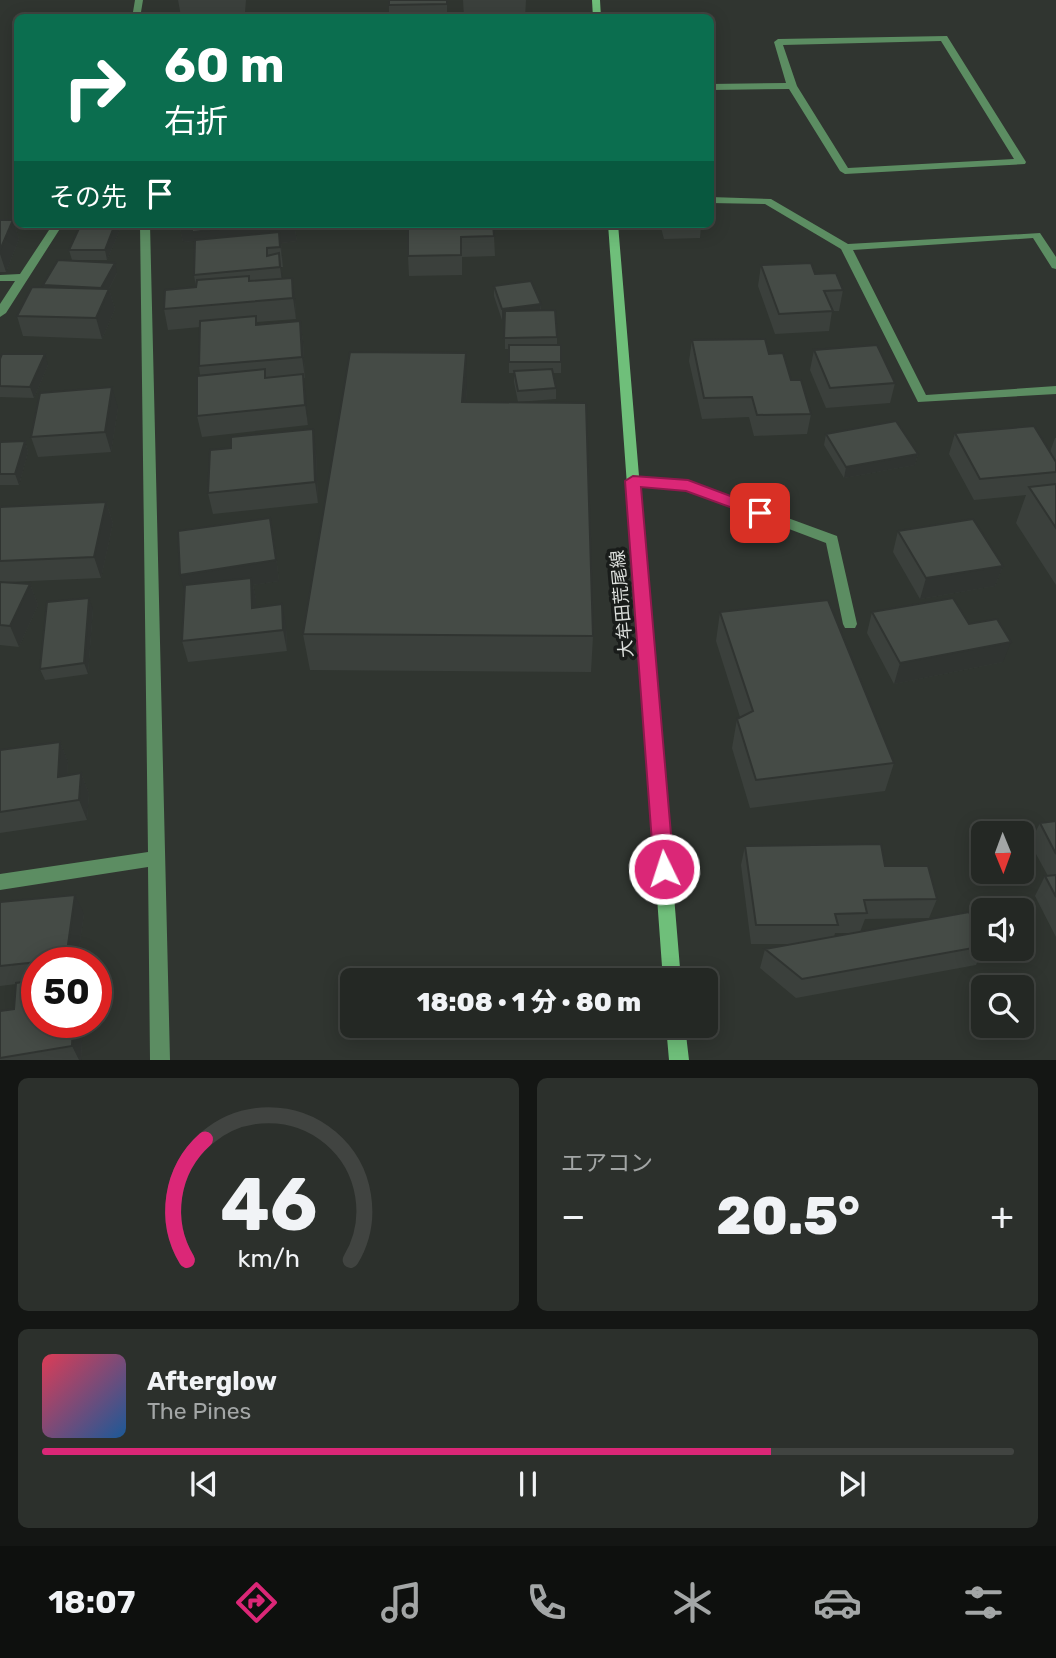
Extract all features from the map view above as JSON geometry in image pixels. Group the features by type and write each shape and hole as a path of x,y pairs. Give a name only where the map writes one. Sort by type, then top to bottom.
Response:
{"main road":[{"name":"大牟田荒尾線","path":"613,228 671,968"},
{"path":"677,1038 679,1059"}],"street":[{"path":"944,38 1021,162 845,171 792,86 778,41 944,38"},
{"path":"714,87 792,86"},
{"path":"714,200 767,201 846,247 922,399 1056,390"},
{"path":"0,313 55,228"},
{"path":"145,228 160,1059"},
{"path":"846,247 1036,235 1056,266"},
{"path":"0,278 23,277"},
{"path":"633,481 688,486 832,540 850,624"},
{"path":"0,882 156,858"}],"building":[{"path":"389,0 447,0 447,4 389,5"},
{"path":"0,220 13,220 0,250"},
{"path":"79,228 113,228 105,250 69,250"},
{"path":"192,228 229,228 192,232"},
{"path":"408,228 493,228 494,236 461,237 461,255 408,256"},
{"path":"279,232 280,247 267,248 267,256 279,253 280,267 194,275 195,240"},
{"path":"58,260 115,263 101,288 43,285"},
{"path":"811,263 815,274 836,273 843,290 824,291 833,311 779,314 761,265"},
{"path":"249,276 249,281 292,278 293,298 164,309 165,290 196,287 197,280"},
{"path":"531,281 541,304 502,309 494,286"},
{"path":"32,287 109,289 96,318 17,316"},
{"path":"555,310 557,337 504,338 505,311"},
{"path":"256,316 256,325 300,321 302,357 199,366 200,321"},
{"path":"765,339 769,354 783,353 791,380 801,380 811,414 757,415 752,397 704,398 692,340"},
{"path":"509,345 561,345 561,362 509,362"},
{"path":"877,345 895,383 830,388 814,350"},
{"path":"350,352 466,353 462,402 586,403 593,636 303,634"},
{"path":"2,354 45,354 30,387 0,386"},
{"path":"265,369 265,378 303,374 305,405 197,416 197,376"},
{"path":"552,369 556,388 518,391 514,371"},
{"path":"112,387 105,432 31,437 40,393"},
{"path":"896,421 918,454 846,467 826,434"},
{"path":"1034,426 1056,462 1056,472 980,479 955,433"},
{"path":"313,429 315,482 208,493 210,450 231,448 231,437"},
{"path":"25,441 15,474 0,474 0,442"},
{"path":"1056,484 1056,528 1029,487"},
{"path":"106,502 94,557 0,561 0,507"},
{"path":"270,518 276,560 180,575 178,531"},
{"path":"973,519 1003,566 926,578 898,531"},
{"path":"251,578 252,608 282,604 283,630 182,641 185,585"},
{"path":"0,582 30,584 10,626 0,625"},
{"path":"89,598 84,663 40,669 47,602"},
{"path":"953,598 969,624 997,619 1011,642 900,663 872,612"},
{"path":"828,600 894,763 756,780 737,719 753,711 720,612"},
{"path":"60,742 58,777 81,773 79,800 0,812 0,750"},
{"path":"1056,821 1056,854 1040,823"},
{"path":"881,844 885,866 928,866 937,899 864,900 867,913 835,914 838,925 756,925 745,846"},
{"path":"1056,875 1056,897 1045,876"},
{"path":"75,895 68,947 21,947 21,964 0,966 0,902"},
{"path":"969,912 971,916 971,948 802,979 765,949"},
{"path":"21,982 21,1038 72,1038 72,1046 0,1058 0,1011 14,1009 16,983"}],"route":[{"path":"664,869 633,481 688,486 760,513"}]}
